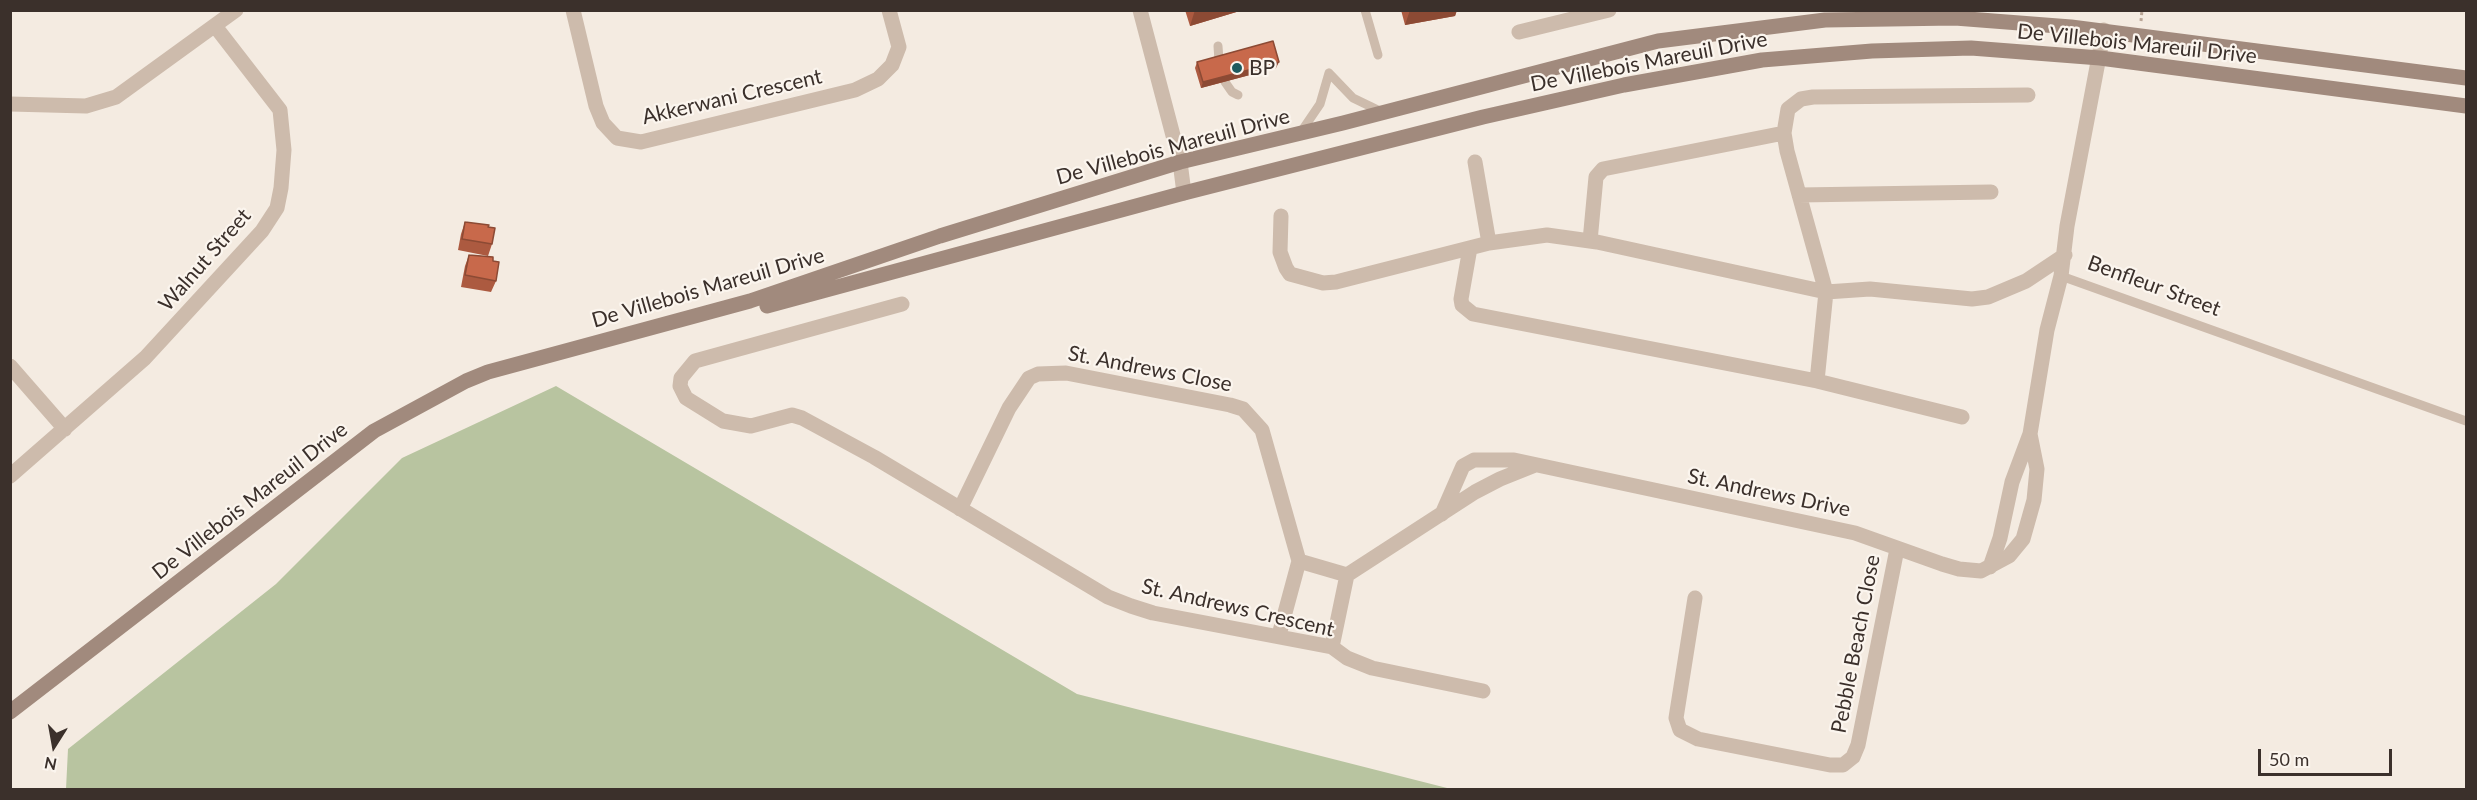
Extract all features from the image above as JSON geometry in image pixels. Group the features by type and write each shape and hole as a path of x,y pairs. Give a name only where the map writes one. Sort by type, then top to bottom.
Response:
{"main road":[{"name":"De Villebois Mareuil Drive","path":"10,712 374,431 466,381 488,372 750,301 940,236 1180,162 1300,134 1658,41 1825,20 1954,18 2104,30 2466,78"},
{"name":"De Villebois Mareuil Drive","path":"10,724 331,474 393,431 452,397 508,375 1184,193 1526,107 1624,85 1762,60 1872,51 1971,48 2100,58 2466,106"}],"street":[{"path":"10,104 87,106 116,97 236,10"},
{"name":"Akkerwani Crescent","path":"573,10 596,106 603,123 617,138 640,142 855,90 878,79 892,65 899,46 889,10"},
{"path":"1140,10 1180,162 1184,193"},
{"path":"1519,32 1569,15 1609,10"},
{"name":"Walnut Street","path":"10,476 145,358 262,231 277,208 284,150 280,110 215,26"},
{"name":"Benfleur Street","path":"2061,276 2067,226 2104,30"},
{"path":"1817,381 1826,292 1784,133 1788,109 1801,99 1812,97 2028,95"},
{"path":"1590,241 1596,177 1603,169 1784,133"},
{"path":"1474,162 1489,243"},
{"path":"1799,195 1991,192"},
{"path":"1281,216 1280,252 1286,268 1290,274 1323,283 1336,282 1489,243 1547,235 1590,241 1826,292 1870,290 1957,298 1988,297 2026,281 2065,255"},
{"path":"1470,248 1461,299 1462,305 1473,314 1817,381 1962,417"},
{"path":"1990,567 2000,538 2012,482 2030,434 2047,330 2061,276"},
{"name":"St. Andrews Crescent","path":"902,304 695,360 681,378 680,386 686,399 723,421 751,426 792,415 802,418 874,457 1108,597 1153,613 1279,635 1332,647 1347,658 1372,668 1483,691"},
{"path":"10,366 65,429"},
{"name":"St. Andrews Close","path":"960,509 1021,388 1029,378 1038,374 1066,374 1243,409 1262,430 1299,561"},
{"path":"1990,567 2009,556 2023,539 2034,500 2037,469 2030,434"},
{"name":"St. Andrews Drive","path":"1442,514 1463,466 1474,460 1505,459 1855,533 1959,569 1981,571 1990,567"},
{"path":"1332,647 1347,575 1500,479 1535,465"},
{"name":"Pebble Beach Close","path":"1695,598 1676,718 1680,730 1698,739 1830,765 1843,765 1853,757 1858,745 1897,549"},
{"path":"1279,635 1299,561 1347,575"}],"lane":[{"path":"1365,10 1378,55"},
{"path":"1218,46 1219,61"},
{"path":"1300,134 1320,104 1329,73 1353,98 1384,112"},
{"path":"1225,82 1232,92 1238,95"},
{"name":"Benfleur Street","path":"2061,276 2466,421"}],"green space":[{"path":"556,386 1077,694 1451,789 66,789 68,749 276,584 402,458"}],"building":[{"path":"1273,41 1279,62 1203,82 1197,62"},
{"path":"465,222 495,228 492,244 462,239"},
{"path":"469,255 493,257 493,261 499,262 496,281 465,275"}],"place":[{"name":"BP","path":"1237,68"}]}
